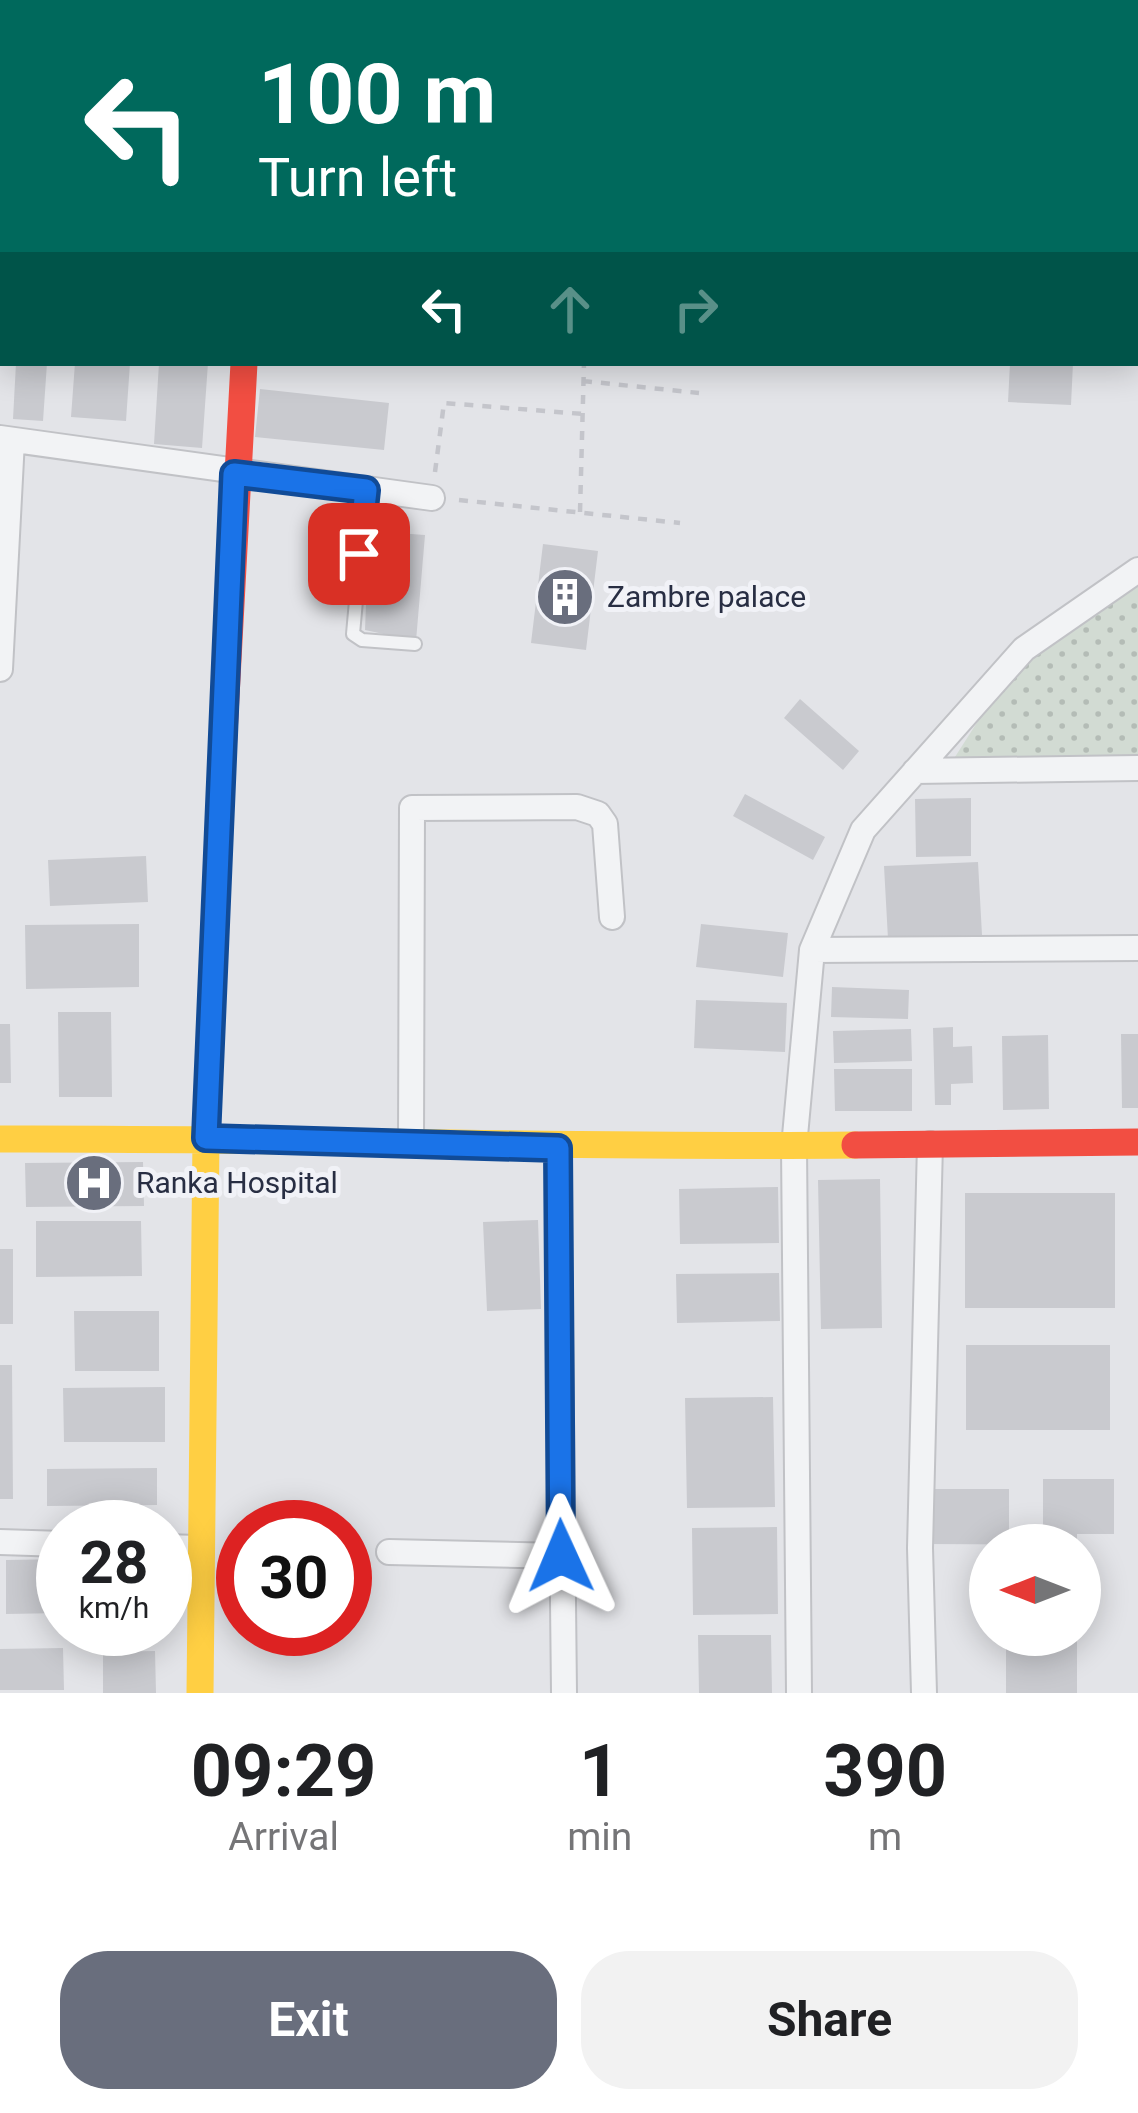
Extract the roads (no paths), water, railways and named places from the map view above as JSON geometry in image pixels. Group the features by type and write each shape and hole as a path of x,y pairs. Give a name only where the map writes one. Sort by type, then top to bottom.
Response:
{"street":[{"path":"200,1693 197,1547 206,1138 234,474 244,366"},
{"path":"0,669 6,439 432,498"},
{"path":"799,1693 794,1148 812,950 863,830 1024,649 1138,570"},
{"path":"915,771 1138,768"},
{"path":"411,1144 412,808 578,807 598,814 605,824 613,917"},
{"path":"812,950 1138,948"},
{"path":"0,1139 206,1138 558,1148 1138,1142"},
{"path":"924,1693 920,1548 930,1144"},
{"path":"558,1148 564,1693"},
{"path":"0,1542 36,1543"},
{"path":"192,1547 197,1547"},
{"path":"388,1552 561,1556"}],"lane":[{"path":"366,490 353,634 362,640 415,644"}],"place":[{"name":"Zambre palace","path":"565,597"},
{"name":"Ranka Hospital","path":"94,1183"}]}
